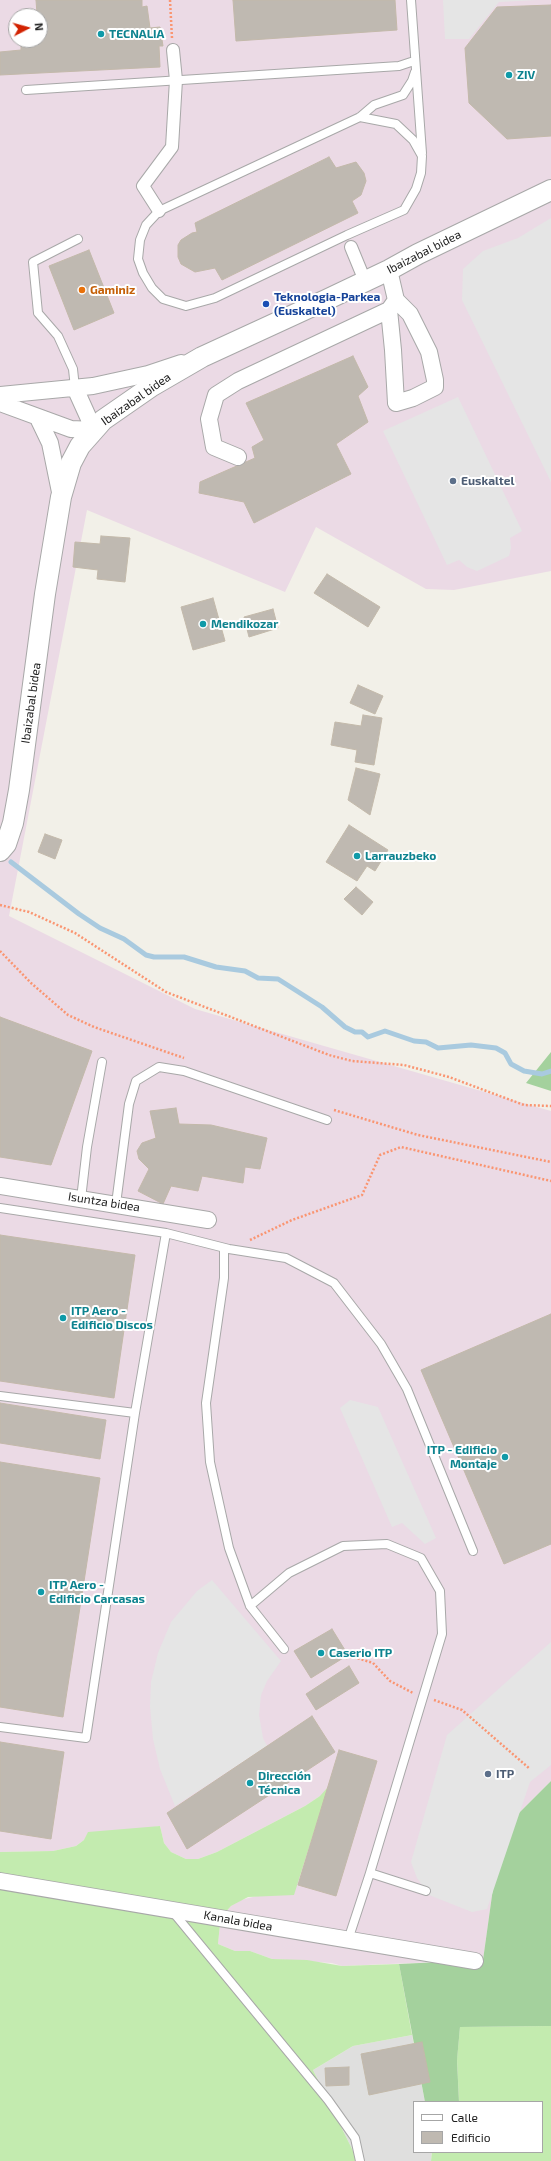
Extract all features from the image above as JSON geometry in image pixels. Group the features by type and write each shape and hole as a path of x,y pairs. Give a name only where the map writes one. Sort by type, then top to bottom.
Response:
{"street":[{"path":"159,211 143,186 172,147 176,80 173,50"},
{"name":"Ibaizabal bidea","path":"0,851 6,844 13,823 19,790 45,594 61,497 71,463 80,446 103,420 152,386 202,356 389,270 418,254 551,190"},
{"path":"351,247 365,281"},
{"path":"389,270 396,403 413,398 435,387 435,380 429,352 410,314 392,305"},
{"path":"238,457 214,447 209,419 216,395 238,381 392,305"},
{"path":"0,395 93,386 148,374 202,356"},
{"path":"0,403 71,429 94,430 75,388"},
{"path":"38,418 50,443 61,497"},
{"name":"Isuntza bidea","path":"0,1186 208,1220"},
{"name":"Kanala bidea","path":"0,1881 475,1961"}],"lane":[{"path":"411,0 414,61 415,72 422,156 421,173 416,189 404,210 347,235 216,298 186,306 163,299 143,273 138,259 140,240 146,225 159,211 360,117 374,105 403,95 412,81 415,72"},
{"path":"26,90 399,66 414,61"},
{"path":"360,117 396,124 405,130 422,156"},
{"path":"75,388 73,369 58,336 38,313 33,262 78,239"},
{"path":"81,1199 87,1147 102,1062"},
{"path":"116,1204 129,1104 136,1081 159,1067 184,1071 327,1120"},
{"path":"0,1208 166,1232 224,1248 286,1258 334,1283 382,1344 406,1389 473,1551"},
{"path":"0,1727 86,1738 135,1413 166,1232"},
{"path":"224,1248 224,1278 206,1410 210,1462 229,1548 250,1606 284,1649"},
{"path":"0,1396 135,1413"},
{"path":"250,1606 289,1573 343,1546 387,1544 421,1558 440,1591 442,1634 370,1873 348,1940"},
{"path":"370,1873 426,1891"},
{"path":"171,1910 328,2100 355,2138 360,2161"}],"path":[{"path":"170,0 173,50"},
{"path":"0,905 29,912 75,933 166,992 328,1055 352,1061 404,1065 449,1077 524,1105 551,1106"},
{"path":"0,951 31,983 68,1015 94,1027 188,1059"},
{"path":"330,1108 418,1135 551,1162"},
{"path":"224,1248 256,1238 292,1220 362,1196 380,1155 401,1147 551,1181"},
{"path":"346,1658 354,1657 374,1664 390,1681 416,1694"},
{"path":"430,1699 462,1710 530,1769"}],"shaded area":[{"path":"0,0 551,0 551,571 454,590 426,589 316,527 285,592 87,510 9,916 195,1009 551,1111 551,1781 501,1831 483,1960 342,1966 332,1963 272,1959 250,1951 235,1951 218,1944 220,1924 223,1915 231,1906 241,1900 261,1895 320,1796 305,1806 217,1852 198,1859 186,1859 171,1852 164,1843 160,1826 84,1840 76,1846 53,1851 0,1852"},
{"path":"443,0 538,0 499,2 469,39 445,39"},
{"path":"551,218 551,482 462,300 463,269 483,251 518,238"},
{"name":"Euskaltel","path":"458,397 522,531 510,538 511,548 509,556 477,571 467,567 459,560 447,565 383,431"},
{"path":"350,1400 378,1407 436,1538 425,1544 402,1523 392,1527 340,1408"},
{"path":"212,1580 281,1661 267,1681 261,1695 259,1715 263,1738 267,1746 175,1806 160,1769 153,1739 150,1706 151,1682 158,1653 171,1622 197,1591"},
{"name":"ITP","path":"551,1642 551,1765 530,1782 487,1909 472,1912 429,1895 417,1878 411,1862 447,1735"},
{"path":"412,2035 425,2101 413,2101 413,2153 432,2153 431,2161 356,2161 355,2155 313,2070 353,2046"}],"green space":[{"path":"551,1052 551,1091 526,1083"},
{"path":"551,1781 551,2026 460,2027 457,2060 459,2101 425,2101 399,1964 483,1960 501,1831"},
{"path":"328,1787 294,1895 248,1897 231,1906 223,1915 220,1924 218,1944 235,1951 250,1951 272,1959 307,1960 342,1966 399,1964 412,2035 353,2046 313,2070 355,2155 356,2161 0,2161 0,1852 53,1851 76,1846 84,1840 88,1832 160,1826 164,1843 171,1852 186,1859 198,1859 217,1852 305,1806 320,1796"},
{"path":"551,2026 551,2161 431,2161 432,2153 543,2153 543,2101 459,2101 457,2059 460,2027"}],"building":[{"name":"TECNALIA","path":"36,0 142,0 142,7 147,6 150,28 160,27 163,46 159,46 160,67 0,75 0,52 21,50 21,48 48,48 48,8 37,8"},
{"path":"233,0 395,0 397,30 236,41"},
{"name":"ZIV","path":"551,5 551,136 507,139 469,103 465,48 497,7"},
{"path":"329,157 336,168 356,162 364,173 366,181 361,195 352,201 358,213 222,280 215,268 195,272 181,264 178,257 178,245 181,240 192,233 197,232 195,223"},
{"name":"Gaminiz","path":"89,250 114,313 74,330 49,266"},
{"path":"353,356 368,387 358,396 368,422 336,444 351,474 254,523 244,502 199,493 200,482 255,458 252,447 264,440 246,403"},
{"path":"101,536 130,538 125,582 97,579 98,570 73,567 75,542 100,544"},
{"path":"327,574 380,607 368,627 314,593"},
{"name":"Mendikozar","path":"213,598 225,641 193,650 181,607"},
{"path":"273,609 278,628 249,637 244,617"},
{"path":"358,685 383,696 375,714 350,703"},
{"path":"363,715 382,718 374,765 355,762 357,750 331,745 335,722 361,726"},
{"path":"356,768 380,774 370,815 348,800"},
{"name":"Larrauzbeko","path":"349,825 388,850 375,871 367,866 357,881 326,862"},
{"path":"45,834 62,840 55,859 38,852"},
{"path":"356,887 373,902 362,915 344,899"},
{"path":"0,1017 92,1051 51,1165 0,1157"},
{"path":"176,1108 179,1124 211,1125 267,1138 260,1169 245,1167 243,1183 202,1176 198,1191 171,1186 163,1204 138,1191 149,1169 139,1159 137,1151 142,1143 156,1138 150,1111"},
{"name":"ITP Aero - Edificio Discos","path":"0,1235 135,1255 114,1398 0,1381"},
{"name":"ITP - Edificio Montaje","path":"551,1314 551,1544 504,1564 421,1370"},
{"path":"0,1403 106,1420 100,1459 0,1443"},
{"name":"ITP Aero - Edificio Carcasas","path":"0,1462 100,1478 63,1717 0,1707"},
{"name":"Caserio ITP","path":"332,1629 348,1655 311,1678 294,1651"},
{"path":"349,1666 359,1683 316,1710 306,1694"},
{"name":"Dirección Técnica","path":"312,1716 335,1752 187,1849 167,1813"},
{"path":"0,1742 64,1752 51,1839 0,1831"},
{"name":"Dirección Técnica","path":"339,1750 377,1761 336,1896 298,1885"},
{"path":"422,2042 430,2082 369,2095 361,2054"},
{"path":"349,2067 349,2085 326,2086 325,2068"}],"waterway":[{"path":"11,862 79,914 100,928 124,939 146,955 154,957 184,957 216,967 245,971 258,978 278,979 322,1007 345,1027 355,1032 362,1032 368,1037 385,1031 414,1041 426,1042 438,1048 471,1045 496,1048 505,1053 511,1064 524,1071 542,1074 551,1071"}],"place":[{"name":"TECNALIA","path":"101,34"},
{"name":"ZIV","path":"509,75"},
{"name":"Gaminiz","path":"82,290"},
{"name":"Teknologia-Parkea (Euskaltel)","path":"266,304"},
{"name":"Euskaltel","path":"453,481"},
{"name":"Mendikozar","path":"203,624"},
{"name":"Larrauzbeko","path":"357,856"},
{"name":"ITP Aero - Edificio Discos","path":"63,1318"},
{"name":"ITP - Edificio Montaje","path":"505,1457"},
{"name":"ITP Aero - Edificio Carcasas","path":"41,1592"},
{"name":"Caserio ITP","path":"321,1653"},
{"name":"ITP","path":"488,1774"},
{"name":"Dirección Técnica","path":"250,1783"}]}
